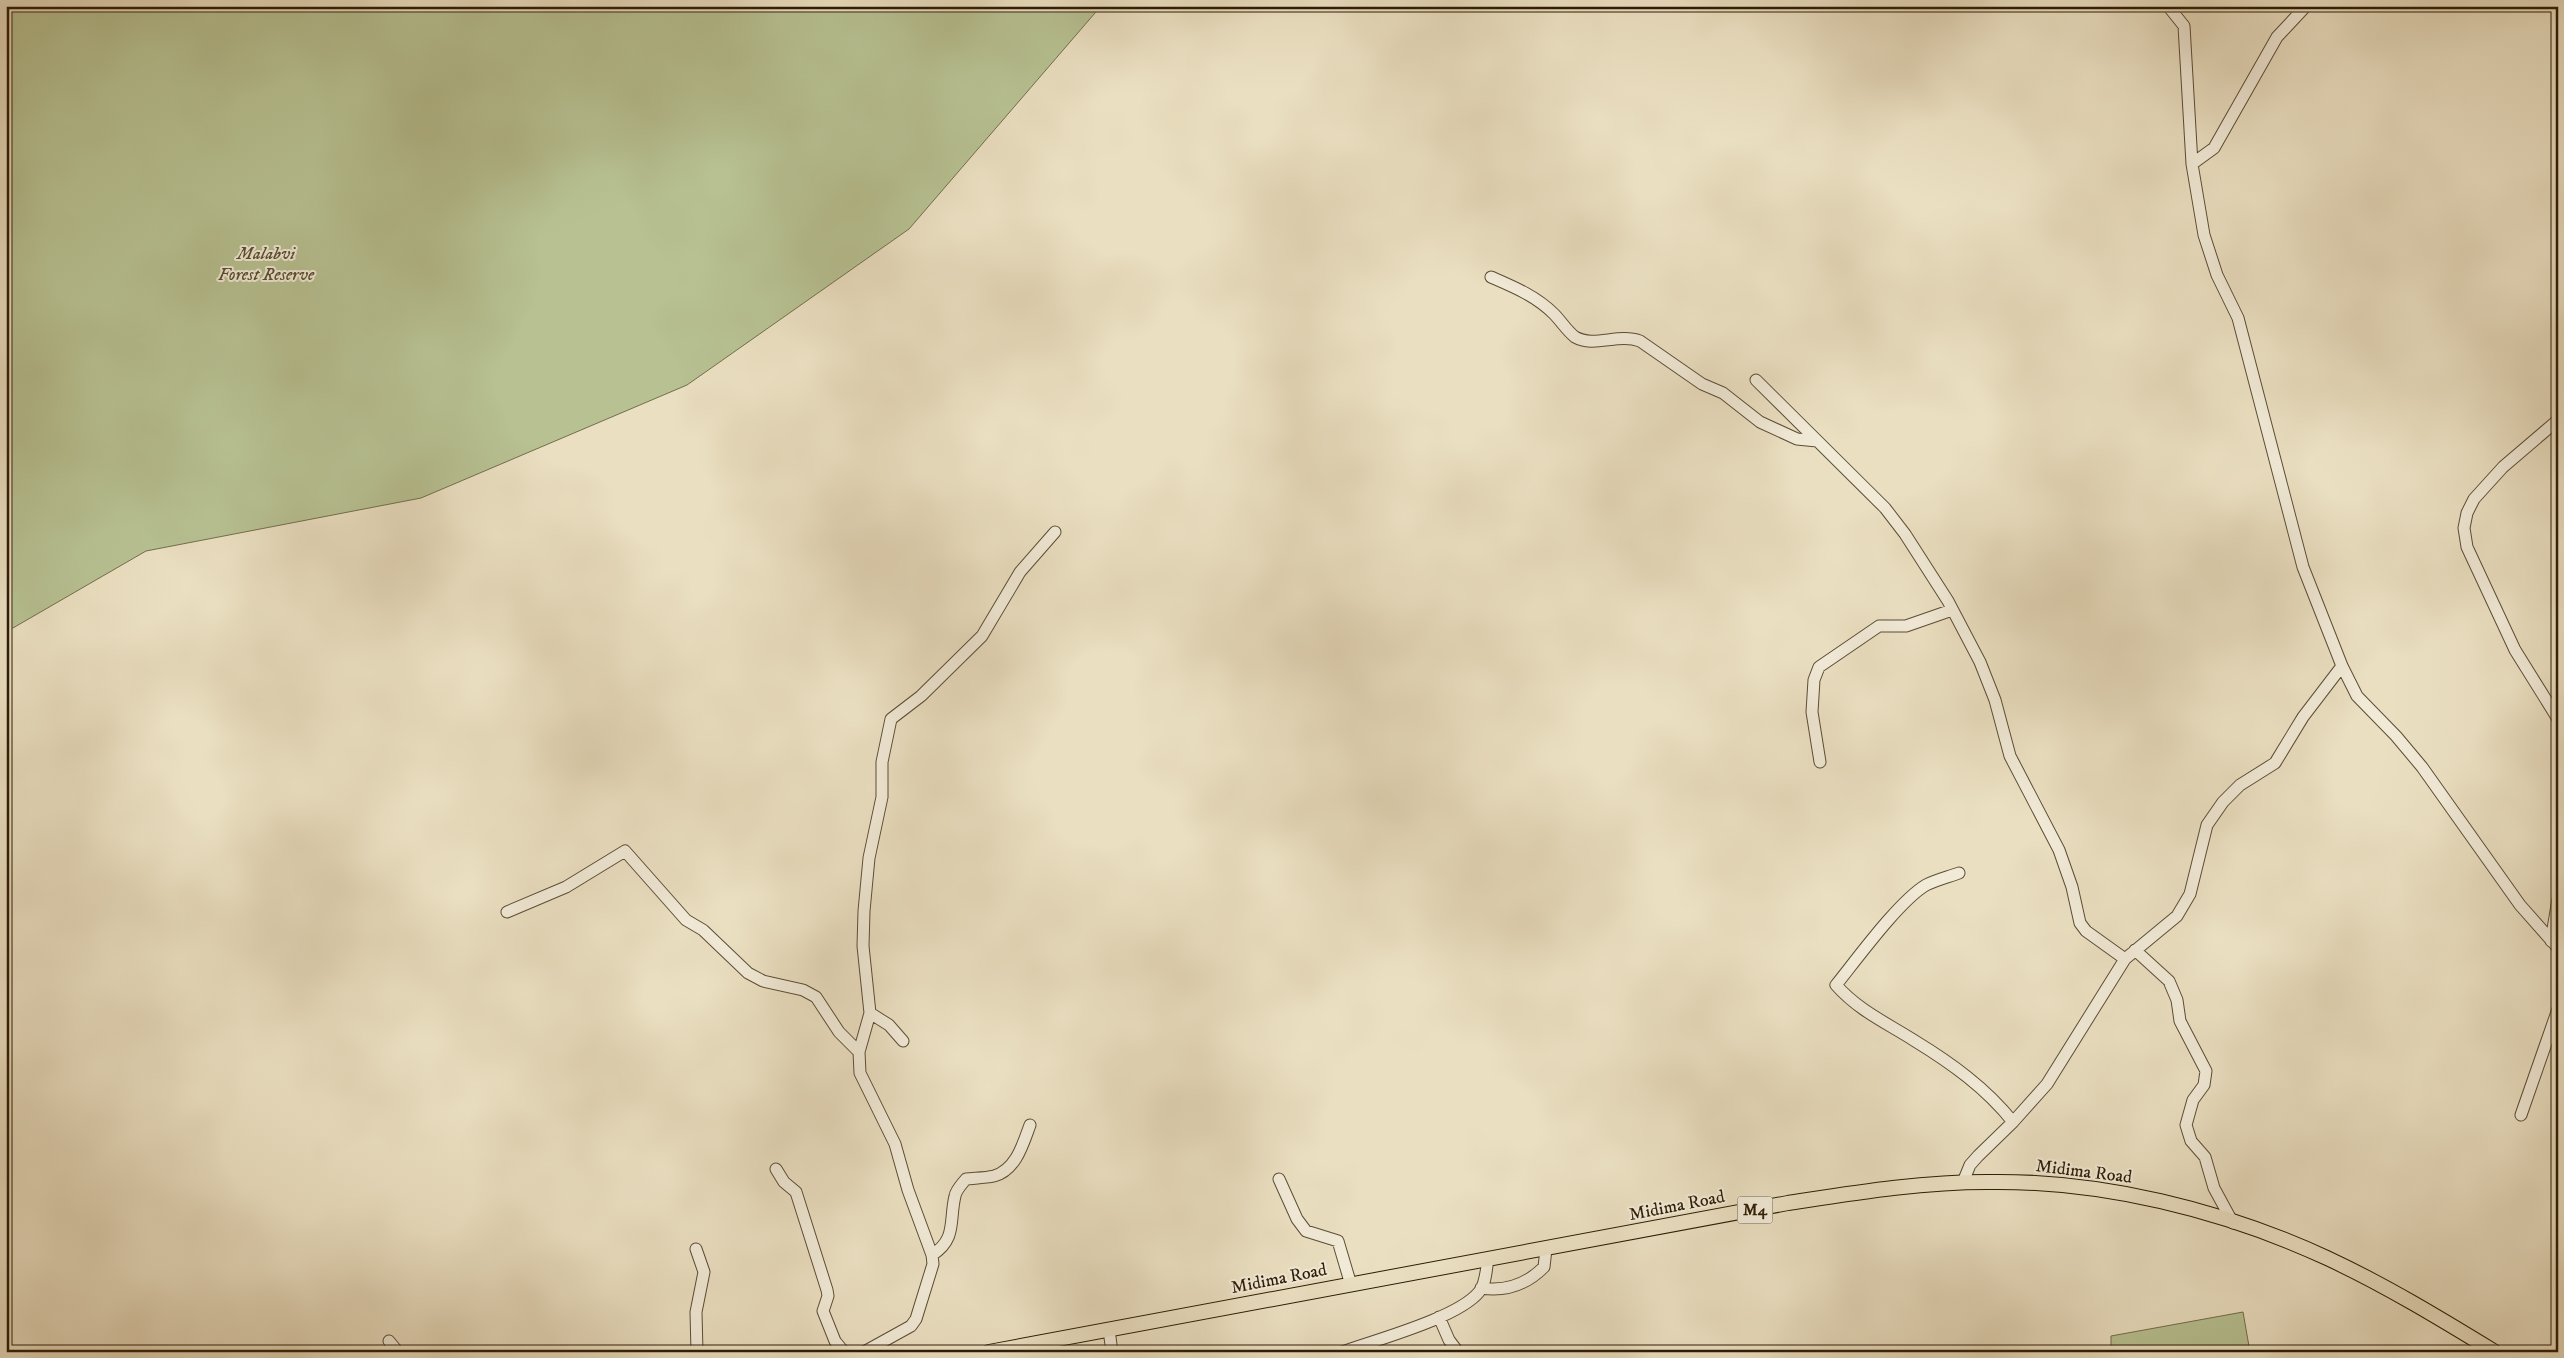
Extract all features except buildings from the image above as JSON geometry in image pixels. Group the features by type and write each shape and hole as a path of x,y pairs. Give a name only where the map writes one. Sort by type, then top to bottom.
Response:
{"main road":[{"name":"Midima Road","path":"989,1352 1797,1202 1909,1185 2011,1182 2109,1192 2142,1198 2273,1236 2327,1258 2383,1286 2495,1352"}],"street":[{"path":"2168,6 2184,26 2192,164 2208,249 2217,275 2238,318 2248,351 2259,405 2295,528 2303,567 2342,666 2357,696 2396,736 2422,767 2520,905 2554,944"},
{"path":"2192,164 2214,148 2277,37 2288,22 2306,6"},
{"path":"1491,277 1531,295 1555,315 1575,337 1591,341 1628,337 1640,341 1702,384 1723,393 1760,422 1797,439 1817,441"},
{"path":"1756,380 1858,479 1897,522 1952,610 1980,662 1995,700 2010,756 2065,864 2080,923 2086,931 2125,959"},
{"path":"2558,420 2503,468 2474,500 2467,513 2464,528 2468,548 2515,650 2558,718"},
{"path":"864,1352 911,1326 916,1319 931,1272 932,1255 908,1190 895,1144 860,1073 859,1052 870,1013 863,946 864,911 869,858 882,797 882,762 891,719 941,677 982,636 1013,582 1055,532"},
{"path":"1820,762 1812,712 1814,680 1819,667 1878,626 1906,626 1952,610"},
{"path":"1963,1182 1970,1165 2013,1122 2047,1084 2125,959 2134,950 2169,925 2186,903 2212,816 2240,785 2275,763 2303,717 2342,666"},
{"path":"507,912 566,887 625,851 686,920 703,930 748,973 763,981 803,990 816,997 839,1032 859,1052"},
{"path":"1959,873 1920,890 1893,917 1836,985 1871,1016 1914,1040 1966,1075 2013,1122"},
{"path":"2554,944 2558,899"},
{"path":"2134,950 2169,981 2175,994 2180,1021 2206,1071 2204,1084 2193,1100 2186,1125 2191,1141 2204,1157 2214,1188 2233,1223"},
{"path":"2521,1115 2558,1009"},
{"path":"870,1013 888,1025 903,1041"},
{"path":"932,1255 944,1247 952,1228 955,1194 966,1179 995,1176 1006,1169 1017,1157 1030,1125"},
{"path":"776,1169 784,1182 796,1192 827,1290 828,1296 823,1311 835,1341 844,1352"},
{"path":"1279,1179 1297,1219 1306,1232 1338,1241 1351,1285"},
{"path":"696,1249 704,1272 696,1312 697,1352"},
{"path":"1481,1288 1505,1288 1528,1281 1544,1267 1546,1249"},
{"path":"1342,1352 1440,1317 1468,1301 1481,1288 1488,1259"},
{"path":"1440,1317 1449,1340 1458,1352"},
{"path":"1109,1330 1112,1352"},
{"path":"388,1341 398,1352"}],"green space":[{"name":"Malabvi Forest Reserve","path":"6,6 1101,6 909,229 687,385 421,498 146,551 6,632"},
{"path":"2243,1312 2250,1352 2111,1352 2111,1336"}]}
